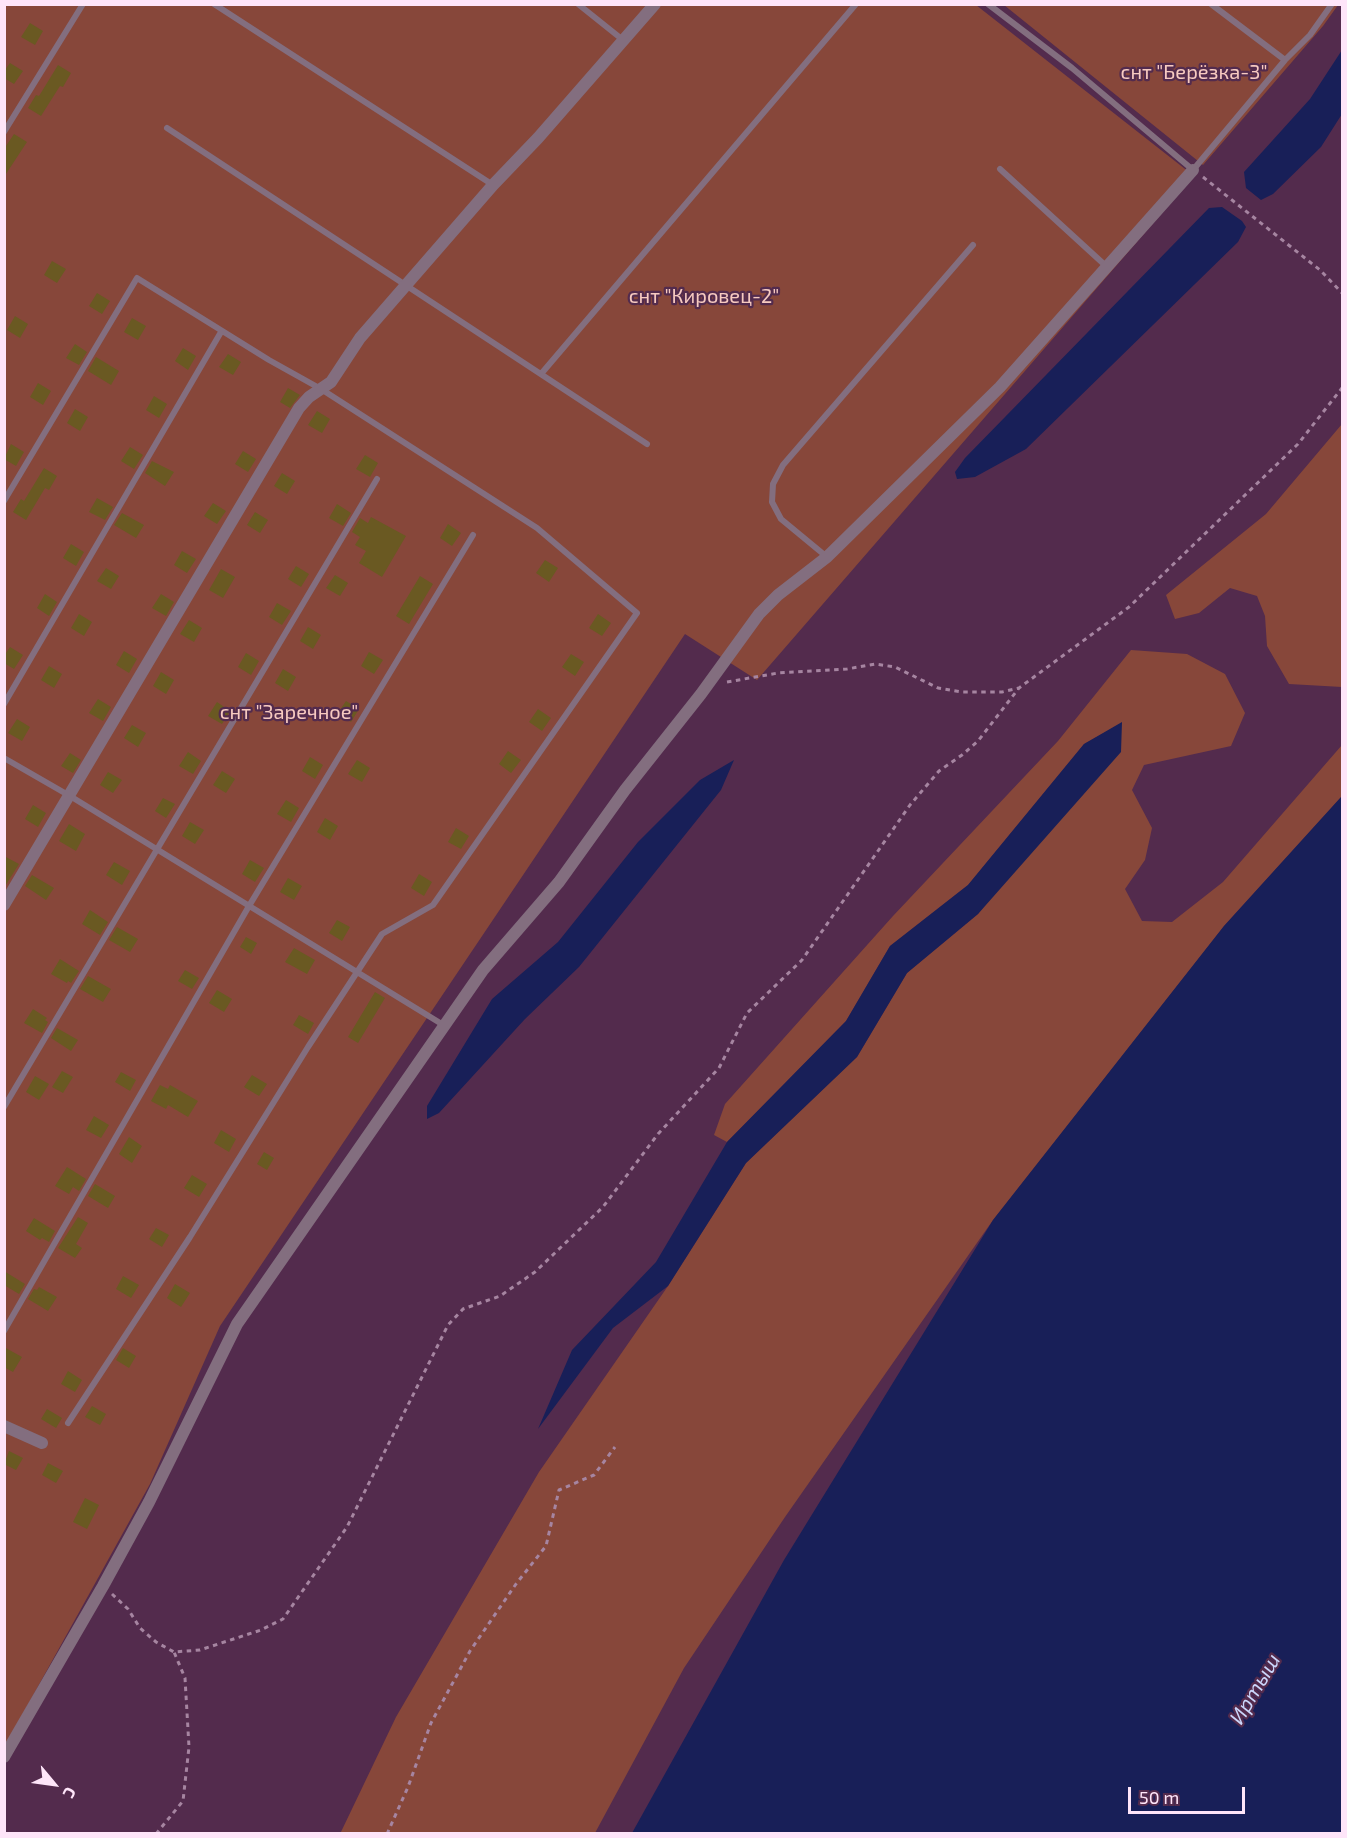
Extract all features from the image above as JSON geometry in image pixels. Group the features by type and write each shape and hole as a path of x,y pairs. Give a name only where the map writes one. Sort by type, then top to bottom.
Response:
{"street":[{"path":"4,905 299,408 331,381 360,338 492,185 656,4"},
{"path":"4,1757 104,1586 149,1502 237,1324 483,970 559,882 625,790 759,614 778,595 827,557 1000,387 1193,170"},
{"path":"4,1426 42,1443"}],"lane":[{"path":"4,132 83,4"},
{"path":"214,4 492,185"},
{"path":"578,4 624,40"},
{"path":"541,374 856,4"},
{"path":"988,4 1072,68 1193,170 1285,60 1310,35 1332,4"},
{"path":"1211,4 1285,60"},
{"path":"167,128 647,444"},
{"path":"1000,169 1106,266"},
{"path":"827,557 781,519 772,502 773,484 783,465 973,245"},
{"path":"4,501 136,278 221,332 321,389 537,528 638,613 433,905 382,934 69,1423"},
{"path":"4,704 221,332"},
{"path":"4,1107 377,479"},
{"path":"4,1331 249,906 473,535"},
{"path":"4,758 445,1026"}],"path":[{"path":"1193,170 1320,270 1342,293"},
{"path":"104,1586 128,1609 140,1628 156,1642 174,1652 200,1650 261,1630 283,1619 347,1527 448,1325 463,1309 500,1296 535,1272 603,1207 657,1134 719,1068 747,1013 802,960 910,805 939,771 978,741 1019,688 1129,607 1298,444 1342,388"},
{"path":"700,694 730,680 778,673 847,669 875,664 895,667 938,688 962,692 1002,692 1019,688"},
{"path":"387,1833 408,1787 431,1723 470,1651 516,1584 546,1546 559,1490 594,1475 615,1447"},
{"path":"156,1833 183,1801 189,1746 185,1678 174,1652"}],"green space":[{"path":"4,5 976,5 1194,176 757,680 685,634 220,1326 150,1484 5,1746"},
{"name":"снт \"Берёзка-3\"","path":"1004,5 1338,5 1323,26 1203,165"},
{"path":"1342,424 1342,687 1289,684 1267,646 1265,616 1257,596 1230,588 1199,613 1175,619 1166,595 1266,514"},
{"path":"1131,650 1187,654 1225,674 1245,713 1231,746 1144,765 1132,790 1152,828 1145,860 1125,889 1142,921 1172,922 1223,882 1342,745 1342,796 1224,926 993,1220 785,1517 684,1668 595,1833 340,1834 396,1717 539,1472 668,1286 746,1163 857,1057 907,973 978,914 1122,723 1084,744 968,885 890,946 846,1021 727,1142 714,1135 725,1104 893,916 1058,741"}],"water":[{"path":"1342,50 1342,114 1321,147 1273,194 1261,200 1246,188 1244,172 1310,99"},
{"path":"1222,207 1242,221 1246,227 1238,242 1026,449 975,477 957,479 955,472 965,458 1209,208"},
{"path":"1122,722 1121,752 978,914 907,973 857,1057 746,1163 668,1286 613,1328 538,1429 572,1350 656,1262 727,1142 846,1021 890,946 968,885 1084,744"},
{"path":"734,760 721,790 579,967 525,1019 439,1113 427,1119 427,1106 492,999 558,942 638,842 700,780"},
{"name":"Иртыш","path":"1342,796 1342,1833 632,1833 784,1560 993,1220 1224,926"}],"building":[{"path":"30,23 43,31 35,45 21,37"},
{"path":"10,63 23,71 14,84 4,78 4,71"},
{"path":"58,65 71,73 41,116 28,108 36,95 39,96"},
{"path":"14,134 27,142 4,177 4,149"},
{"path":"52,261 66,269 57,283 44,275"},
{"path":"97,293 110,301 102,314 89,306"},
{"path":"15,316 28,324 20,338 7,330"},
{"path":"132,318 146,326 138,340 124,332"},
{"path":"75,344 87,352 79,365 66,358"},
{"path":"183,348 196,356 188,370 175,361"},
{"path":"228,354 241,362 233,375 219,367"},
{"path":"96,357 119,371 111,385 88,371"},
{"path":"38,383 51,391 43,405 30,397"},
{"path":"288,388 300,395 290,408 280,402"},
{"path":"154,396 167,404 159,418 146,410"},
{"path":"75,409 88,417 80,431 67,423"},
{"path":"317,411 330,419 322,433 308,425"},
{"path":"11,444 24,452 16,466 4,459"},
{"path":"130,447 143,455 134,469 121,461"},
{"path":"243,451 256,459 248,472 235,464"},
{"path":"365,455 378,463 370,477 356,469"},
{"path":"152,461 174,472 165,486 145,473"},
{"path":"44,468 57,476 49,490 45,488 26,520 13,512 21,499 24,501"},
{"path":"282,473 295,481 287,494 274,486"},
{"path":"97,498 113,507 105,520 89,512"},
{"path":"213,503 226,511 217,524 204,516"},
{"path":"337,504 351,513 343,526 329,518"},
{"path":"255,512 268,520 260,533 247,525"},
{"path":"122,513 144,525 136,538 114,525"},
{"path":"371,517 406,536 382,577 359,563 366,551 355,545 360,537 352,532 360,518 368,523"},
{"path":"448,524 461,533 452,546 440,538"},
{"path":"71,544 84,552 76,566 63,558"},
{"path":"182,551 196,559 187,573 174,565"},
{"path":"545,560 558,568 549,582 536,573"},
{"path":"296,566 309,574 301,587 288,579"},
{"path":"106,568 119,576 111,589 97,581"},
{"path":"221,569 235,577 223,598 209,590"},
{"path":"335,575 348,583 340,596 326,588"},
{"path":"420,576 433,584 409,624 396,616"},
{"path":"45,594 57,602 49,616 37,608"},
{"path":"161,594 174,602 166,616 152,608"},
{"path":"277,603 291,611 282,625 269,617"},
{"path":"79,614 92,622 84,636 71,628"},
{"path":"598,614 611,623 602,636 589,628"},
{"path":"189,620 202,628 194,642 180,634"},
{"path":"308,627 321,635 313,649 300,641"},
{"path":"10,647 23,655 14,669 4,663 4,656"},
{"path":"124,651 137,659 129,673 116,665"},
{"path":"369,652 383,660 374,674 361,666"},
{"path":"246,653 259,661 251,675 238,667"},
{"path":"571,654 584,662 575,676 562,667"},
{"path":"49,666 62,674 54,688 41,680"},
{"path":"283,669 296,677 288,691 275,683"},
{"path":"161,672 174,680 166,694 153,686"},
{"path":"98,699 111,707 103,721 89,713"},
{"path":"346,701 359,709 351,722 337,714"},
{"path":"217,702 230,711 222,724 208,716"},
{"path":"538,709 551,718 542,731 529,722"},
{"path":"17,719 30,727 22,741 8,733"},
{"path":"132,725 146,733 138,747 124,738"},
{"path":"508,751 521,760 511,773 499,764"},
{"path":"188,752 201,761 193,774 179,766"},
{"path":"70,753 81,760 73,773 61,766"},
{"path":"310,757 323,765 315,779 302,771"},
{"path":"357,760 370,768 362,782 348,774"},
{"path":"222,771 235,779 226,793 213,785"},
{"path":"108,772 122,780 113,793 100,785"},
{"path":"163,798 175,804 166,818 155,811"},
{"path":"286,800 299,808 291,822 277,814"},
{"path":"33,805 46,813 38,827 25,819"},
{"path":"325,818 338,826 330,840 317,832"},
{"path":"190,822 204,830 195,844 182,836"},
{"path":"69,824 85,834 76,851 59,841"},
{"path":"456,828 469,836 461,849 448,842"},
{"path":"4,856 19,864 4,888"},
{"path":"250,860 264,868 255,882 242,874"},
{"path":"114,862 130,871 122,885 106,875"},
{"path":"419,874 432,882 424,896 411,888"},
{"path":"32,875 54,888 46,900 25,886"},
{"path":"288,878 302,886 294,900 280,892"},
{"path":"90,910 108,922 100,935 82,924"},
{"path":"337,920 350,927 342,941 329,933"},
{"path":"117,927 138,939 130,952 109,940"},
{"path":"246,937 257,943 251,954 240,947"},
{"path":"294,948 315,960 307,974 285,962"},
{"path":"60,959 79,971 71,983 51,974"},
{"path":"185,970 199,978 192,989 178,981"},
{"path":"88,976 111,989 103,1002 80,989"},
{"path":"217,990 232,999 224,1012 209,1003"},
{"path":"375,992 385,998 358,1043 348,1037"},
{"path":"33,1009 47,1018 45,1020 48,1022 42,1033 24,1023"},
{"path":"299,1015 314,1023 308,1034 293,1025"},
{"path":"57,1028 78,1040 71,1051 51,1038"},
{"path":"62,1071 73,1077 63,1093 52,1087"},
{"path":"121,1072 136,1080 130,1091 115,1082"},
{"path":"252,1075 267,1084 259,1096 244,1087"},
{"path":"35,1076 49,1084 39,1100 26,1092"},
{"path":"160,1085 168,1089 170,1085 198,1101 188,1117 168,1105 166,1109 151,1101"},
{"path":"94,1116 109,1125 101,1138 86,1130"},
{"path":"221,1130 236,1139 229,1152 214,1143"},
{"path":"129,1137 142,1146 132,1163 119,1154"},
{"path":"264,1152 274,1158 267,1170 257,1164"},
{"path":"67,1167 86,1179 79,1191 73,1187 69,1194 55,1186"},
{"path":"192,1175 207,1184 199,1197 184,1188"},
{"path":"95,1184 115,1196 108,1208 88,1196"},
{"path":"78,1217 88,1223 76,1244 82,1248 75,1258 58,1248"},
{"path":"34,1218 55,1231 49,1242 42,1238 40,1240 26,1231"},
{"path":"156,1228 169,1235 162,1247 149,1239"},
{"path":"4,1271 25,1284 19,1294 4,1285"},
{"path":"123,1276 139,1285 131,1298 116,1289"},
{"path":"175,1284 190,1293 181,1307 167,1298"},
{"path":"39,1287 57,1297 48,1311 28,1299 34,1289 37,1290"},
{"path":"4,1347 22,1357 13,1372 4,1367"},
{"path":"123,1348 136,1356 129,1368 116,1360"},
{"path":"68,1371 82,1380 75,1392 61,1384"},
{"path":"92,1406 106,1414 100,1425 85,1417"},
{"path":"47,1409 62,1418 56,1428 41,1419"},
{"path":"9,1451 23,1458 16,1470 4,1464"},
{"path":"48,1463 63,1471 56,1483 42,1475"},
{"path":"85,1498 99,1505 87,1529 73,1522"}],"park label":[{"name":"снт \"Кировец-2\"","path":"704,296"},
{"name":"снт \"Заречное\"","path":"289,712"}]}
